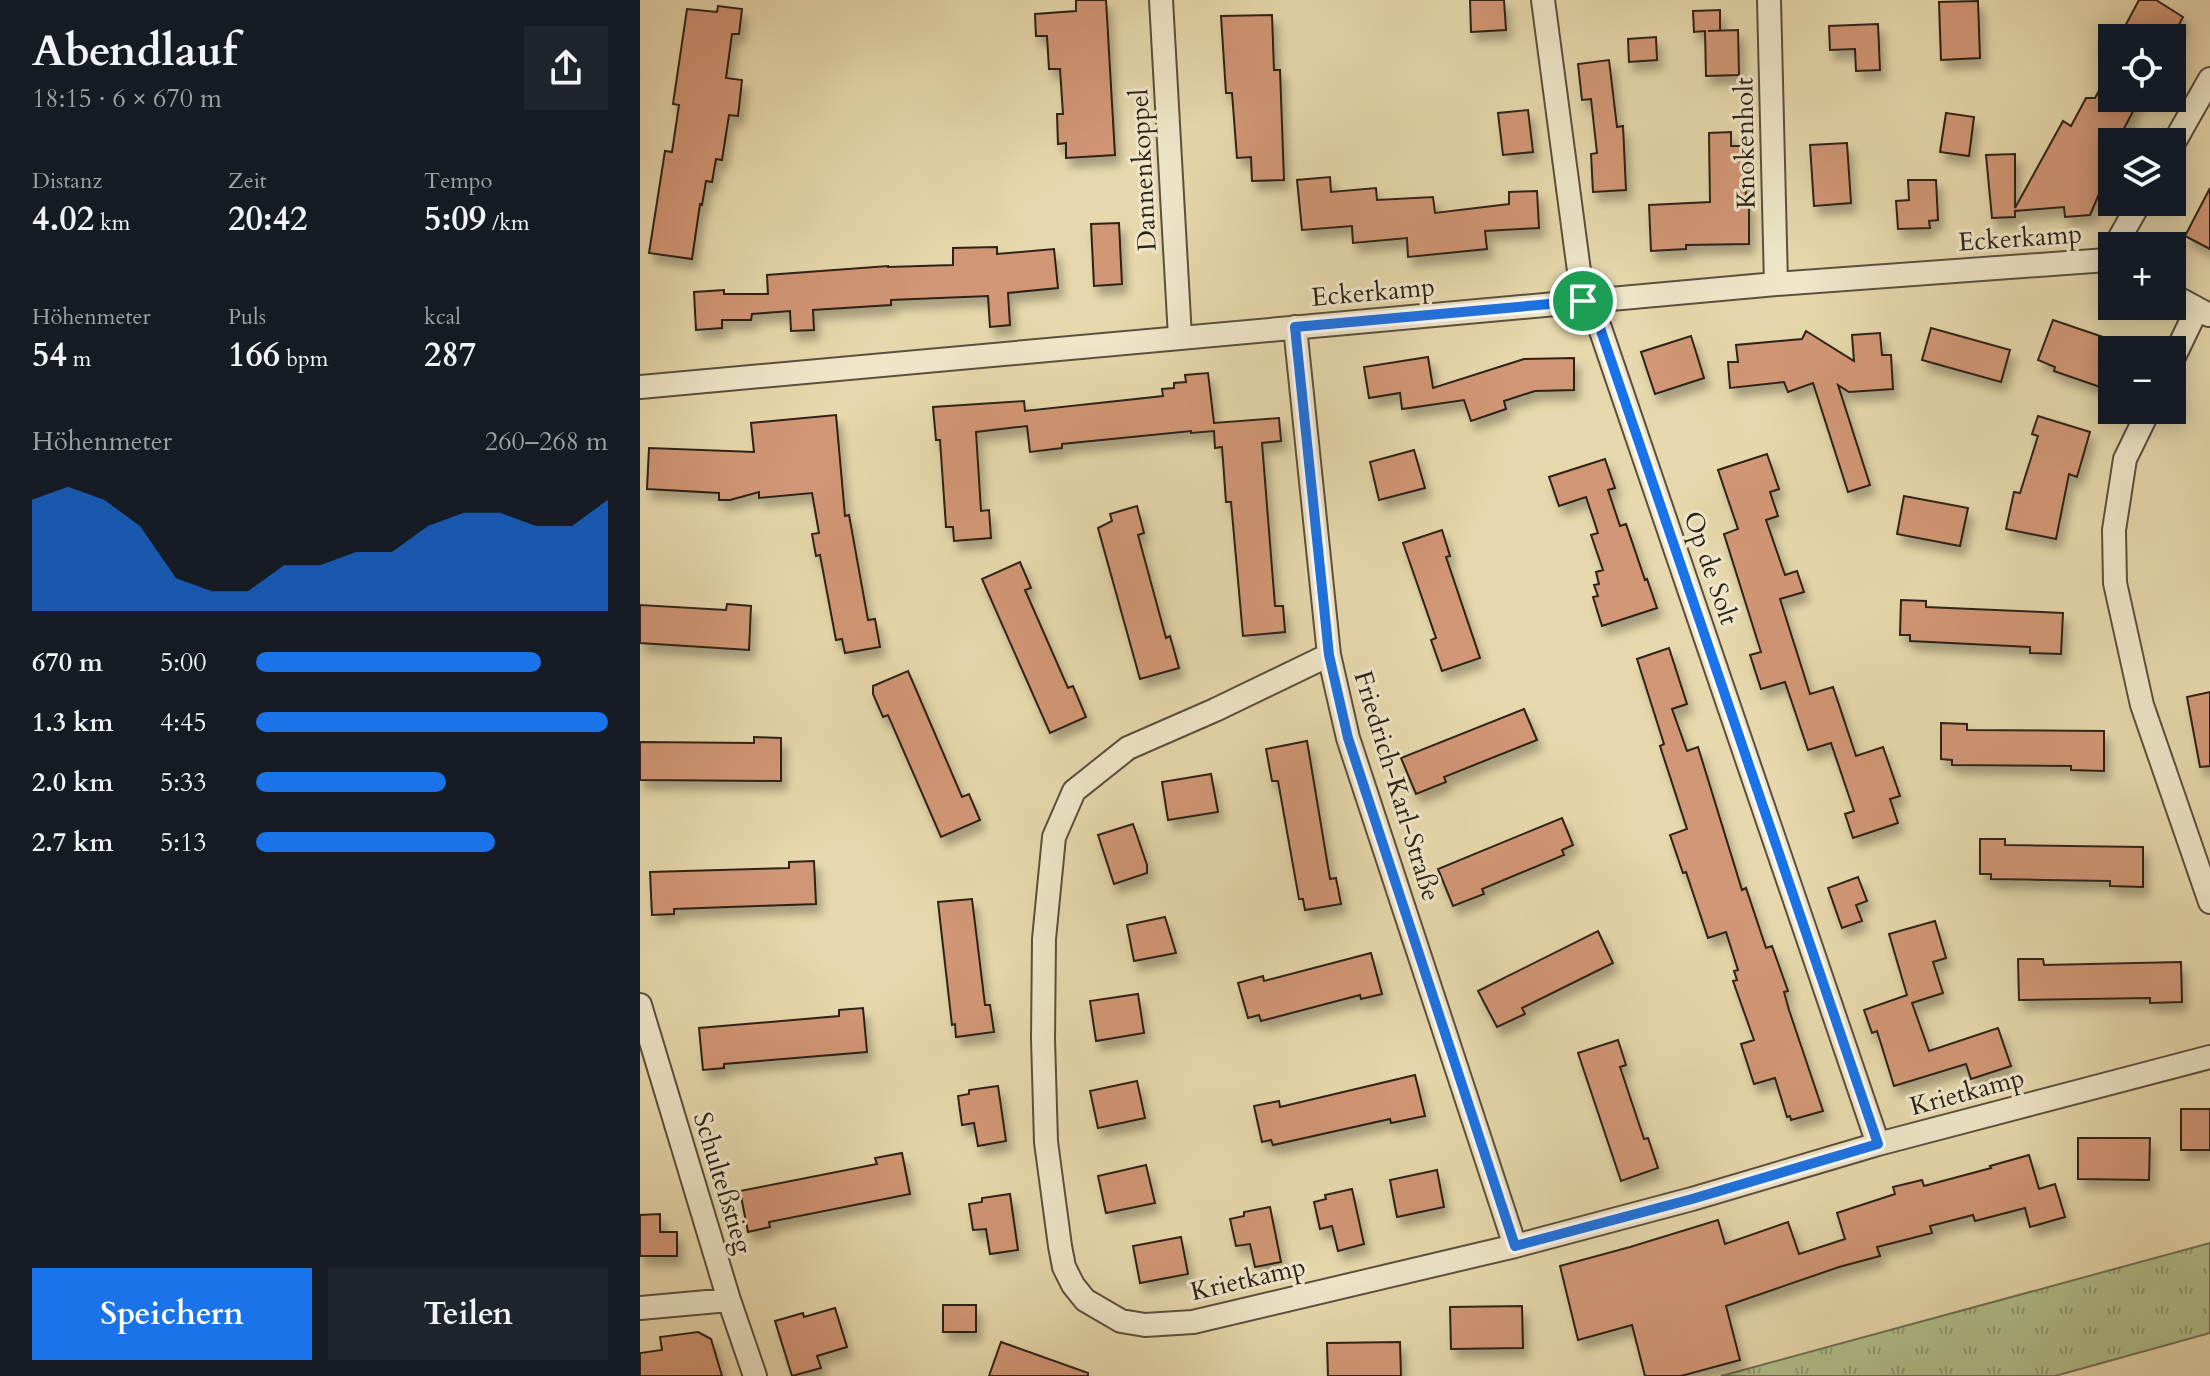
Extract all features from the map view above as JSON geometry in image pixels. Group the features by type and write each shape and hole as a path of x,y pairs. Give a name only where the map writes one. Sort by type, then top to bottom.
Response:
{"street":[{"name":"Dannenkoppel","path":"1161,0 1180,337"},
{"name":"Op de Solt","path":"1543,0 1583,301 1600,328 1878,1144"},
{"name":"Knokenholt","path":"1769,0 1776,284"},
{"path":"2182,128 2210,79"},
{"name":"Eckerkamp","path":"640,387 2098,256"},
{"path":"2186,339 2203,312"},
{"name":"Friedrich-Karl-Straße","path":"1295,327 1329,655 1348,738 1515,1246"},
{"path":"2142,424 2125,459 2114,530 2115,583 2142,705 2210,902"},
{"name":"Krietkamp","path":"1329,655 1128,748 1074,791 1054,837 1044,939 1046,1142 1064,1267 1085,1300 1121,1321 1145,1325 1193,1322 1515,1246 1692,1199 1878,1144 2210,1057"},
{"name":"Schulteßstieg","path":"640,1005 755,1376"},
{"path":"640,1308 729,1300"}],"green space":[{"path":"2210,1243 2210,1333 2055,1376 1721,1376"}],"building":[{"path":"1076,0 1106,0 1115,155 1066,158 1066,143 1058,144 1057,114 1063,114 1060,69 1049,69 1047,36 1036,36 1035,14 1076,11"},
{"path":"1470,0 1504,0 1506,30 1471,32"},
{"path":"2139,0 2156,0 2183,17 2179,24 2126,24"},
{"path":"1978,1 1980,58 1941,60 1939,2"},
{"path":"718,6 742,9 739,34 732,34 726,78 742,80 738,116 729,115 722,160 716,159 712,182 706,181 692,259 649,253 665,151 672,152 679,105 673,104 687,9 717,12"},
{"path":"1720,10 1720,31 1738,30 1739,75 1706,76 1705,31 1694,32 1693,11"},
{"path":"1272,15 1274,70 1280,70 1284,180 1252,181 1251,157 1237,158 1232,93 1226,93 1221,16"},
{"path":"1878,24 1880,70 1856,71 1855,49 1830,50 1829,26"},
{"path":"1656,37 1657,60 1629,62 1628,39"},
{"path":"1609,60 1617,127 1623,126 1626,190 1593,192 1591,154 1597,153 1591,99 1582,100 1578,64"},
{"path":"2098,93 2098,112 2133,112 2124,128 2098,128 2098,196 2090,215 2065,217 2064,207 2015,211 2015,217 1992,218 1986,155 2015,154 2015,208 2063,121 2071,126 2086,98 2095,98"},
{"path":"1528,110 1533,152 1503,155 1498,113"},
{"path":"1946,113 1974,117 1969,156 1940,152"},
{"path":"1731,132 1731,146 1745,146 1749,244 1686,245 1686,249 1651,251 1649,205 1710,202 1709,133"},
{"path":"1847,143 1851,203 1814,206 1810,145"},
{"path":"1330,177 1331,192 1376,188 1377,200 1433,197 1435,213 1509,204 1509,192 1537,191 1539,228 1485,231 1487,249 1408,257 1407,238 1353,243 1352,226 1302,230 1297,180"},
{"path":"1908,180 1936,180 1938,220 1929,221 1930,228 1898,229 1896,201 1909,200"},
{"path":"2210,188 2210,249 2186,234"},
{"path":"1119,223 1122,284 1094,286 1091,224"},
{"path":"997,247 997,254 1054,249 1058,288 1008,293 1010,325 990,327 988,296 891,300 891,305 813,310 814,330 791,331 790,311 752,314 751,320 722,320 722,328 696,330 694,292 724,290 724,294 768,294 767,275 888,266 953,265 953,248"},
{"path":"2053,320 2100,336 2098,386 2054,371 2055,367 2038,360"},
{"path":"1931,328 2010,350 2001,382 1922,360"},
{"path":"1806,331 1854,361 1852,335 1880,333 1882,355 1891,355 1893,389 1849,392 1838,385 1870,485 1848,492 1813,383 1788,392 1784,382 1730,388 1728,362 1738,362 1736,345 1802,339"},
{"path":"1691,336 1704,378 1655,394 1641,352"},
{"path":"1428,357 1433,388 1524,359 1574,358 1574,390 1535,391 1504,401 1506,409 1471,421 1464,400 1402,409 1400,393 1369,398 1364,367"},
{"path":"1208,373 1214,423 1279,418 1281,441 1262,443 1275,606 1283,606 1285,632 1243,636 1231,502 1226,502 1222,447 1215,448 1214,431 1062,444 1062,448 1030,452 1027,426 976,432 981,511 989,510 991,538 954,541 953,527 946,527 940,440 936,440 933,407 1024,401 1025,411 1163,396 1162,389 1186,382 1185,375"},
{"path":"836,415 845,516 849,515 868,620 875,619 880,647 845,653 842,639 836,640 820,555 816,556 812,534 819,533 812,493 759,498 759,492 719,500 719,493 647,489 649,448 754,452 751,423"},
{"path":"2038,416 2090,432 2077,477 2069,474 2056,539 2006,529 2014,492 2020,493 2038,436 2032,434"},
{"path":"1414,450 1425,488 1379,500 1370,462"},
{"path":"1767,454 1779,489 1770,492 1778,516 1766,520 1785,575 1797,571 1804,592 1780,599 1810,694 1833,687 1856,756 1883,747 1900,796 1890,799 1898,823 1853,838 1845,814 1854,811 1831,743 1808,750 1785,682 1761,689 1750,655 1761,652 1724,534 1738,529 1718,470"},
{"path":"1605,459 1615,488 1608,490 1620,526 1626,524 1657,608 1602,626 1593,597 1598,596 1594,585 1599,584 1596,572 1603,570 1591,535 1598,533 1586,497 1559,506 1549,477"},
{"path":"1904,496 1968,508 1960,546 1897,534"},
{"path":"1137,506 1144,533 1138,535 1166,638 1170,636 1179,668 1140,679 1098,528 1112,521 1110,514"},
{"path":"1442,530 1450,556 1446,557 1480,658 1442,671 1431,640 1436,638 1403,543"},
{"path":"1020,562 1031,588 1025,590 1068,688 1073,686 1086,717 1050,733 982,579"},
{"path":"1901,600 1926,601 1926,607 2063,613 2061,654 2030,653 2030,647 1910,641 1910,635 1900,635"},
{"path":"727,604 751,606 749,650 640,643 640,605 726,610"},
{"path":"1669,648 1687,704 1672,709 1687,751 1698,747 1742,890 1746,888 1766,948 1772,946 1788,991 1784,992 1789,1010 1823,1111 1791,1120 1790,1116 1787,1117 1775,1078 1754,1084 1741,1044 1754,1040 1733,981 1737,980 1734,971 1738,970 1726,932 1708,938 1670,835 1687,829 1660,746 1664,744 1637,659"},
{"path":"908,671 962,797 969,794 980,820 941,837 888,715 883,717 873,694 873,686"},
{"path":"2210,692 2210,766 2200,767 2187,697"},
{"path":"1524,709 1537,740 1444,777 1446,782 1416,794 1401,758"},
{"path":"1941,723 1967,724 1967,730 2104,731 2104,771 2071,770 2071,766 1952,765 1952,760 1941,759"},
{"path":"754,737 781,738 781,781 640,780 640,742 754,743"},
{"path":"1307,741 1330,879 1336,878 1341,904 1305,910 1303,899 1299,899 1278,781 1272,781 1266,749"},
{"path":"1211,774 1218,812 1168,820 1162,782"},
{"path":"1562,818 1573,845 1562,850 1564,855 1482,889 1484,894 1453,906 1438,869"},
{"path":"1133,824 1147,873 1114,884 1098,835"},
{"path":"1980,839 2005,839 2005,845 2143,847 2143,887 2110,886 2110,881 1991,879 1991,874 1980,874"},
{"path":"814,861 816,904 674,909 674,914 652,915 650,872 789,868 789,862"},
{"path":"1858,877 1867,901 1856,905 1862,921 1842,928 1828,888"},
{"path":"972,899 985,1005 990,1005 994,1032 956,1037 938,902"},
{"path":"1165,917 1176,953 1134,961 1127,925"},
{"path":"1935,921 1946,958 1933,962 1943,993 1912,1003 1929,1051 1998,1028 2011,1066 1971,1079 1966,1064 1894,1086 1877,1031 1872,1033 1864,1010 1907,995 1889,934"},
{"path":"1598,931 1613,963 1522,1008 1525,1014 1497,1027 1478,991"},
{"path":"1371,953 1382,994 1361,999 1360,995 1261,1021 1259,1015 1248,1018 1238,983 1263,976 1264,981"},
{"path":"2018,959 2043,959 2044,965 2181,962 2182,1002 2150,1003 2150,998 2019,1000"},
{"path":"1138,994 1144,1033 1096,1041 1090,1001"},
{"path":"863,1008 867,1052 724,1064 724,1068 703,1070 699,1028 839,1016 839,1010"},
{"path":"1618,1040 1626,1065 1620,1067 1644,1139 1648,1138 1658,1168 1621,1181 1578,1053"},
{"path":"1415,1075 1425,1116 1391,1123 1390,1119 1273,1145 1271,1140 1262,1142 1254,1106 1279,1101 1280,1107"},
{"path":"1137,1081 1145,1118 1098,1128 1090,1091"},
{"path":"998,1086 1006,1141 978,1146 974,1123 962,1125 958,1096 969,1094 969,1090"},
{"path":"2181,1109 2210,1109 2210,1150 2181,1150"},
{"path":"2078,1138 2150,1138 2149,1180 2078,1179"},
{"path":"902,1153 910,1194 769,1222 770,1227 748,1232 740,1191 877,1164 875,1158"},
{"path":"2029,1155 2039,1189 2055,1184 2065,1217 2030,1227 2025,1208 1975,1221 1973,1215 1930,1226 1932,1233 1877,1247 1880,1256 1726,1306 1740,1360 1681,1376 1645,1376 1632,1325 1578,1340 1560,1266 1718,1220 1725,1244 1788,1222 1799,1254 1845,1239 1837,1213 1895,1194 1893,1187 1922,1180 1924,1186"},
{"path":"1146,1165 1155,1203 1106,1213 1098,1176"},
{"path":"1437,1170 1444,1207 1397,1217 1390,1180"},
{"path":"1352,1189 1364,1244 1338,1251 1332,1226 1320,1229 1314,1202 1326,1199 1325,1195"},
{"path":"1010,1194 1018,1250 990,1254 986,1229 973,1230 969,1204 982,1202 982,1198"},
{"path":"1270,1207 1281,1262 1255,1267 1250,1244 1236,1246 1230,1219 1244,1216 1244,1212"},
{"path":"660,1214 660,1232 677,1232 677,1256 640,1256 640,1215"},
{"path":"1181,1237 1188,1274 1140,1283 1133,1246"},
{"path":"943,1305 976,1305 976,1332 943,1332"},
{"path":"1522,1306 1523,1348 1451,1349 1450,1307"},
{"path":"835,1308 847,1347 817,1356 821,1368 792,1376 775,1321"},
{"path":"698,1332 711,1339 722,1376 640,1376 640,1353 662,1350 660,1337"},
{"path":"1001,1342 1088,1373 1088,1376 989,1376"},
{"path":"1400,1342 1401,1376 1328,1376 1327,1343"}],"route":[{"path":"1583,301 1600,328 1878,1144 1692,1199 1515,1246 1348,738 1329,655 1295,327 1583,301"}]}
